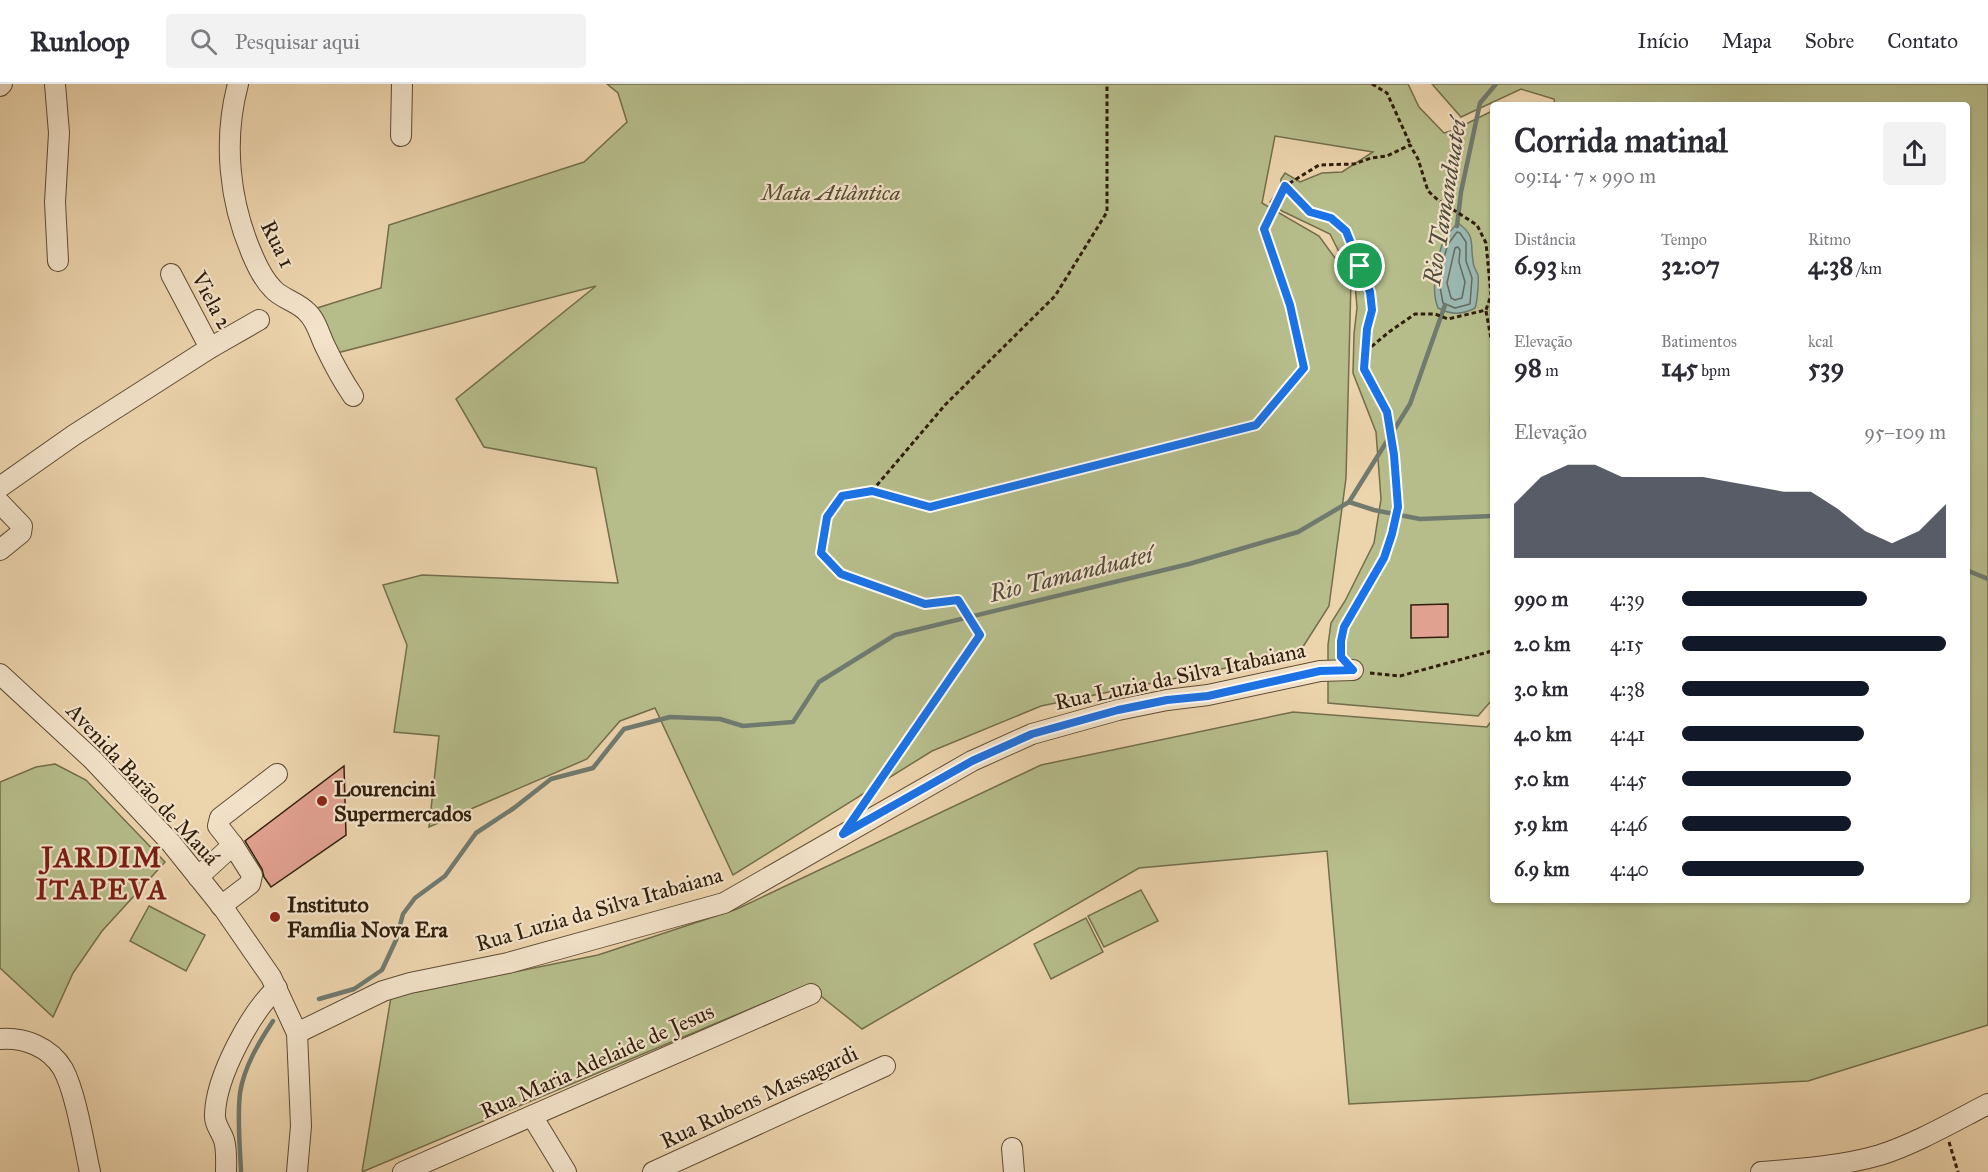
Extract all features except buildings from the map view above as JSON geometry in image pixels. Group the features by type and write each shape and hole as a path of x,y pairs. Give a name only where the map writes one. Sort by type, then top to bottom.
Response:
{"street":[{"path":"56,84 59,133 55,202 58,261"},
{"name":"Rua 1","path":"238,84 232,116 230,158 235,202 244,234 258,266 274,290 307,311 314,321 353,396"},
{"path":"400,136 402,84"},
{"name":"Viela 2","path":"171,274 210,348"},
{"path":"0,487 74,435 210,348 259,320"},
{"path":"0,503 22,526 21,533 0,550"},
{"name":"Rua Luzia da Silva Itabaiana","path":"297,1032 383,991 508,963 724,903 972,761 1032,734 1118,710 1167,700 1208,696 1320,671 1353,670"},
{"name":"Avenida Barão de Mauá","path":"0,674 92,759 171,843 221,906 271,977 297,1032 301,1126 297,1172"},
{"path":"221,906 250,884 252,875 218,826 219,818 277,774"},
{"path":"198,877 233,845"},
{"path":"226,1172 224,1140 214,1115 221,1081 256,1010 277,988"},
{"name":"Rua Maria Adelaide de Jesus","path":"403,1172 811,994"},
{"path":"0,1039 30,1042 48,1052 63,1069 72,1096 90,1172"},
{"name":"Rua Rubens Massagardi","path":"653,1172 885,1066"},
{"path":"1761,1172 1849,1162 1881,1154 1988,1104"},
{"path":"532,1116 566,1172"},
{"path":"1012,1148 1014,1172"}],"path":[{"path":"872,491 945,405 1055,296 1107,212 1107,84"},
{"path":"1372,84 1387,93 1413,150 1428,191 1478,225 1486,243 1490,267"},
{"path":"862,806 980,635 958,600 925,604 841,574 821,553 827,517 842,496 872,491 930,507 1256,425 1304,368 1290,305 1264,229 1285,186 1319,165 1354,164 1371,158 1387,156 1410,145 1413,150"},
{"name":"Rua Luzia da Silva Itabaiana","path":"1285,186 1310,212 1331,218 1346,231 1370,292 1372,310 1367,329 1364,369 1387,412 1398,490 1398,507 1388,549 1344,627 1341,657 1353,670"},
{"path":"1490,298 1486,310 1490,333"},
{"path":"1365,357 1371,347 1415,314 1435,314 1448,319 1486,310"},
{"path":"1353,670 1400,676 1490,652"},
{"path":"1944,1126 1958,1172"}],"green space":[{"name":"Mata Atlântica","path":"607,84 1408,84 1419,107 1444,133 1490,112 1490,702 1478,716 1328,703 1328,645 1331,623 1345,601 1374,543 1381,499 1376,432 1353,373 1357,308 1355,284 1330,234 1282,211 1270,202 1280,189 1281,179 1285,173 1300,182 1322,173 1342,172 1373,152 1275,136 1262,203 1319,236 1351,280 1346,478 1329,606 1299,653 1041,706 932,751 733,875 655,708 620,721 587,759 429,827 439,736 394,732 407,645 383,585 422,575 618,583 596,468 484,447 456,399 596,286 333,354 317,308 381,288 389,225 584,162 627,122 618,93"},
{"path":"1432,84 1988,84 1988,1025 1808,1081 1349,1104 1327,851 1139,868 862,1029 807,985 362,1172 391,997 598,955 737,909 1041,765 1293,712 1487,727 1490,723 1490,903 1970,903 1970,102 1554,102 1554,99 1521,89 1461,117"},
{"path":"55,764 86,780 165,862 102,931 73,973 53,1017 0,968 0,782 36,767"},
{"path":"1141,890 1158,921 1104,947 1088,916"},
{"path":"149,906 205,935 186,971 130,941"},
{"path":"1086,918 1103,952 1051,979 1034,944"}],"water":[{"path":"1458,223 1470,236 1478,282 1475,308 1457,313 1438,308 1434,285 1442,245"}],"waterway":[{"name":"Rio Tamanduateí","path":"1457,226 1461,192 1480,103 1496,84"},
{"name":"Rio Tamanduateí","path":"319,999 354,989 382,970 396,940 403,914 415,898 445,876 476,833 514,808 551,779 593,768 624,729 670,717 720,719 743,726 793,722 819,682 895,635 1189,564 1298,532 1349,502 1410,404 1445,305"},
{"path":"1349,502 1374,510 1420,519 1490,516"},
{"path":"1970,572 1988,579"},
{"name":"Rio Tamanduateí","path":"241,1172 239,1113 242,1083 253,1055 273,1021"}],"place":[{"name":"Lourencini Supermercados","path":"322,801"},
{"name":"Instituto Família Nova Era","path":"275,917"}],"district":[{"name":"JARDIM ITAPEVA","path":"102,873"}],"route":[{"path":"1285,186 1310,212 1331,218 1346,231 1360,266 1370,292 1372,310 1367,329 1364,369 1387,412 1394,455 1398,507 1388,549 1344,627 1341,657 1353,670 1320,671 1208,696 1167,700 1075,720 1002,746 843,834 980,635 958,600 925,604 841,574 821,553 827,517 842,496 872,491 930,507 1041,481 1256,425 1304,368 1290,305 1264,229 1285,186"}]}
